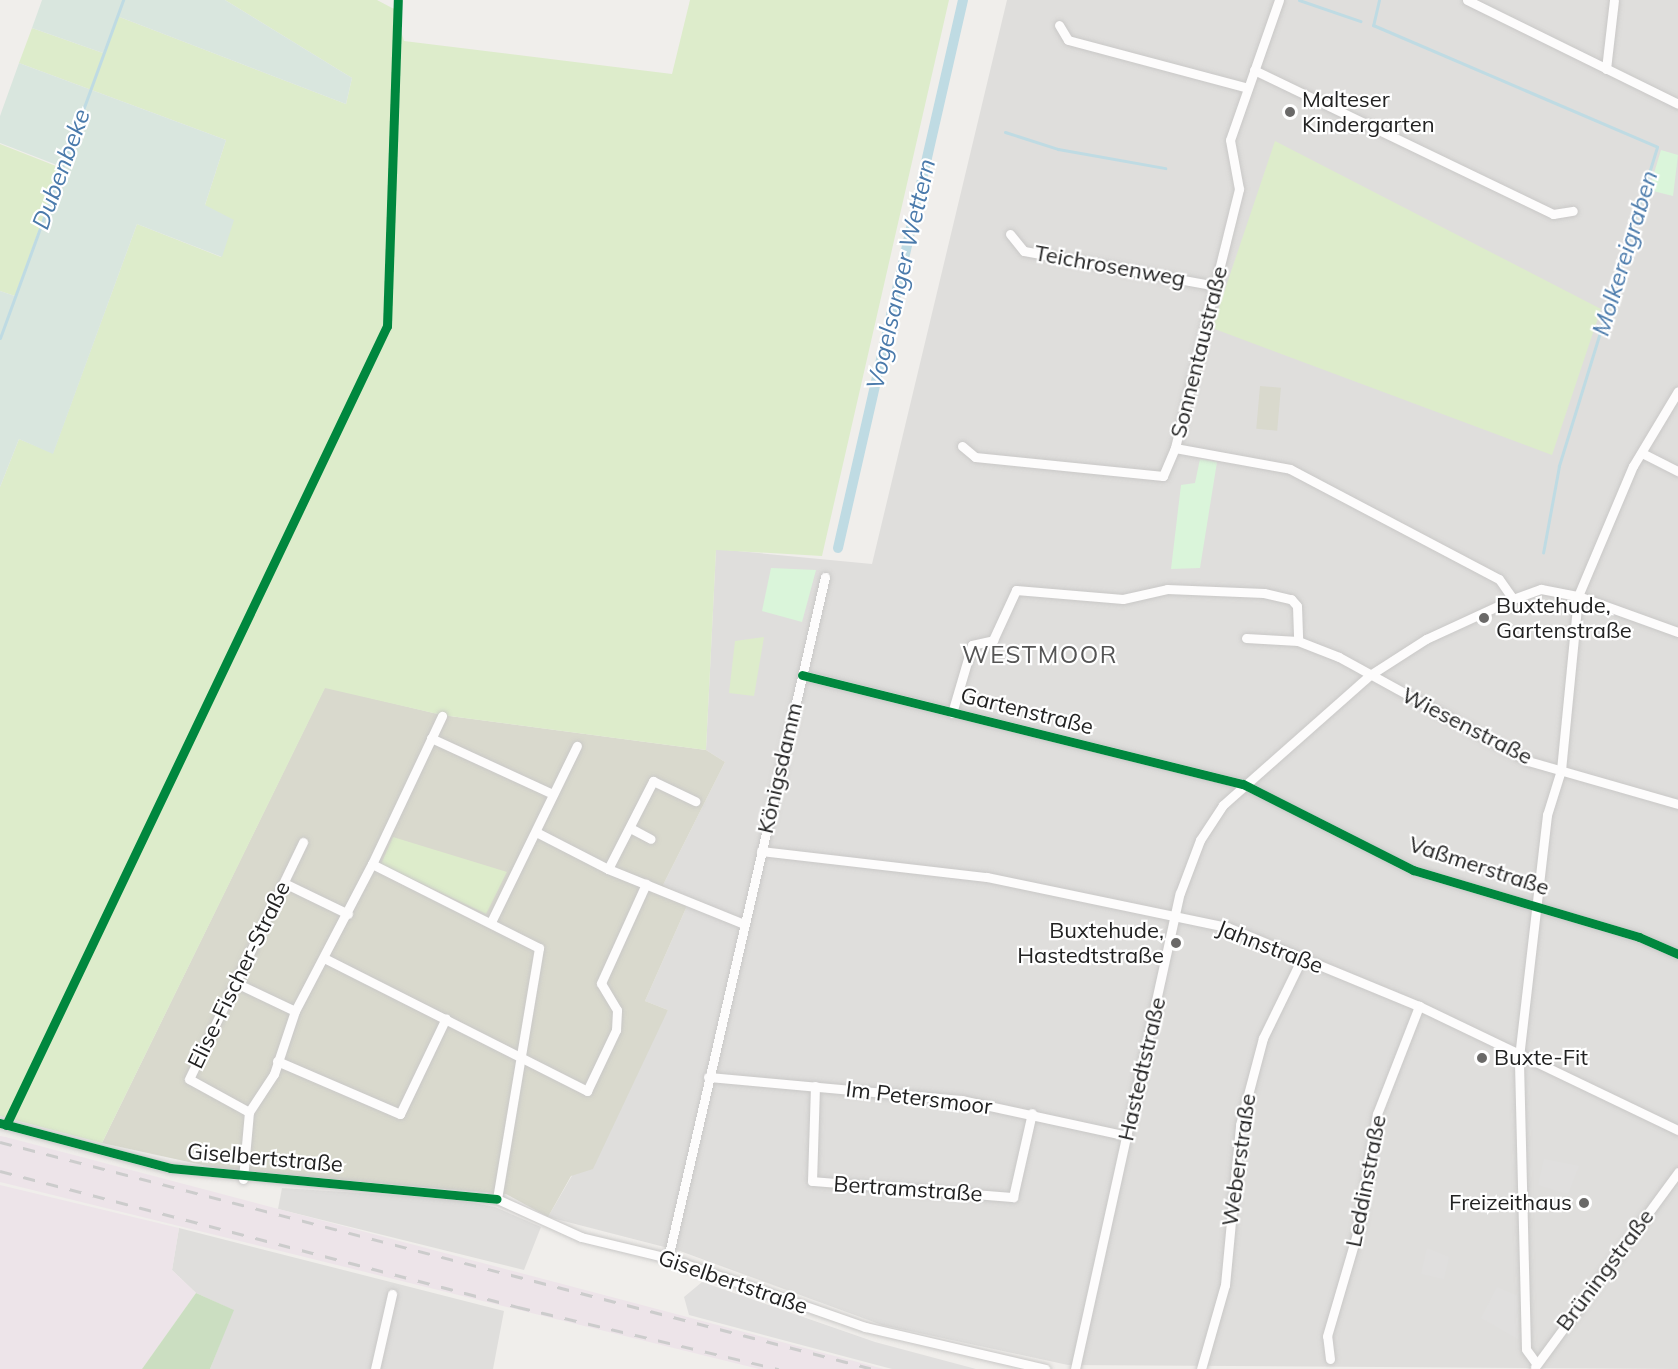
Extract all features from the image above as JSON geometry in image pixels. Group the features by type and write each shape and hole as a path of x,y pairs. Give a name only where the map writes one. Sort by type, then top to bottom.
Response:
{"street":[{"path":"1059,25 1068,40 1248,88 1280,0"},
{"path":"1467,0 1678,104"},
{"path":"1606,69 1614,0"},
{"path":"1254,70 1553,214 1573,211"},
{"name":"Sonnentaustraße","path":"1248,88 1232,134 1239,189 1216,286 1186,388 1175,448 1290,469 1499,579 1513,599"},
{"name":"Teichrosenweg","path":"1010,234 1024,251 1216,286"},
{"path":"1535,1366 1526,1349 1519,1057 1547,815 1561,770 1578,596 1633,466 1644,454 1678,391"},
{"path":"963,446 975,458 1163,476 1175,448"},
{"path":"1644,454 1678,471"},
{"name":"Königsdamm","path":"668,1258 825,577"},
{"path":"951,712 972,645 993,639 1010,595 1016,590 1122,598 1175,589 1273,595 1297,606 1298,641"},
{"path":"1242,784 1370,675 1426,639 1513,599 1541,589 1578,596 1678,632"},
{"name":"Wiesenstraße","path":"1246,638 1298,641 1370,675 1528,761 1678,804"},
{"name":"Gartenstraße","path":"802,675 1242,784"},
{"path":"243,1179 249,1112 277,1061 295,1011 348,914 442,716"},
{"path":"431,738 553,794"},
{"path":"490,922 577,746"},
{"path":"608,869 632,829 654,781 695,801"},
{"name":"Vaßmerstraße","path":"1242,784 1413,870 1535,905 1678,954"},
{"name":"Hastedtstraße","path":"1074,1369 1176,918 1200,840 1242,784"},
{"path":"632,829 651,839"},
{"path":"536,832 608,869 744,924"},
{"name":"Elise-Fischer-Straße","path":"249,1112 189,1079 303,842"},
{"name":"Jahnstraße","path":"761,851 987,877 1227,927 1419,1006 1519,1057 1678,1130"},
{"path":"372,864 539,948 525,1048 519,1060 496,1199"},
{"path":"284,883 348,914"},
{"path":"324,958 446,1018 519,1060 587,1091 616,1030 617,1010 601,982 646,884"},
{"name":"Weberstraße","path":"1201,1369 1224,1286 1245,1103 1263,1038 1302,958"},
{"path":"236,983 295,1011"},
{"name":"Leddinstraße","path":"1330,1359 1327,1336 1358,1230 1377,1114 1419,1006"},
{"path":"277,1061 399,1114 446,1018"},
{"name":"Im Petersmoor","path":"708,1077 962,1100 1032,1113 1127,1136"},
{"name":"Bertramstraße","path":"814,1086 812,1181 1013,1197 1032,1113"},
{"name":"Giselbertstraße","path":"0,1123 170,1168 243,1179 496,1199 581,1237 668,1258 865,1327 1045,1369"},
{"name":"Brüningstraße","path":"1535,1366 1678,1172"},
{"path":"375,1369 392,1294"}],"shaded area":[{"path":"42,0 225,0 352,78 346,104 117,16 103,53 32,28"},
{"path":"1007,0 1678,0 1678,1369 1068,1365 882,1325 680,1251 548,1217 668,1010 645,1001 690,899 663,885 725,762 706,750 716,549 872,564"},
{"path":"19,63 226,140 205,205 234,220 222,257 137,224 53,454 19,439 0,487 0,291 15,296 62,167 0,143 0,116"},
{"path":"1260,386 1281,388 1277,431 1256,429"},
{"path":"325,687 442,715 706,750 725,762 663,885 690,899 645,1001 668,1010 593,1169 571,1176 548,1217 506,1194 230,1171 102,1143"},
{"path":"0,1136 884,1369 759,1369 0,1182"},
{"path":"1544,1159 1579,1166 1568,1194 1538,1185"},
{"path":"0,1185 179,1228 172,1270 196,1293 142,1369 0,1369"},
{"path":"282,1188 453,1199 495,1207 541,1227 524,1270 278,1209"},
{"path":"179,1228 504,1311 493,1369 210,1369 233,1310 196,1293 172,1270"},
{"path":"1427,1248 1449,1257 1444,1279 1421,1274"},
{"path":"702,1282 875,1342 976,1369 892,1369 689,1315 684,1297"},
{"path":"1497,1287 1518,1296 1518,1339 1481,1318"}],"green space":[{"path":"225,0 377,0 394,9 404,41 672,74 690,0 949,0 822,556 716,550 706,750 442,715 325,688 102,1143 0,1116 0,487 19,439 53,453 137,224 221,257 205,205 226,140 19,63 32,28 103,53 117,16 346,104 352,78"},
{"path":"1275,141 1601,309 1552,455 1212,328"},
{"path":"0,144 61,168 15,296 0,291"},
{"path":"1661,150 1678,155 1673,196 1649,190"},
{"path":"1200,459 1217,462 1200,568 1171,569 1181,485 1195,483"},
{"path":"771,568 816,570 802,622 762,611"},
{"path":"764,637 754,696 729,693 735,641"},
{"path":"393,837 507,872 486,914 381,864"},
{"path":"196,1293 234,1310 210,1369 142,1369"}],"waterway":[{"name":"Dubenbeke","path":"0,338 123,0"},
{"name":"Vogelsanger Wettern","path":"838,548 963,0"},
{"name":"Molkereigraben","path":"1299,0 1360,21"},
{"name":"Molkereigraben","path":"1379,0 1373,25 1657,147 1559,466 1543,553"},
{"path":"1005,132 1058,149 1165,168"}],"railway":[{"path":"0,1142 873,1369"},
{"path":"0,1171 518,1307 779,1369"}],"cycle path":[{"path":"6,1125 387,326 398,0"},
{"path":"802,675 1243,784 1413,870 1639,937 1678,954"},
{"path":"0,1123 170,1168 497,1199"}],"place":[{"name":"Malteser Kindergarten","path":"1290,112"},
{"name":"Buxtehude, Gartenstraße","path":"1484,618"},
{"name":"Buxtehude, Hastedtstraße","path":"1176,943"},
{"name":"Buxte-Fit","path":"1482,1058"},
{"name":"Freizeithaus","path":"1584,1203"}],"district":[{"name":"WESTMOOR","path":"1040,655"}]}
